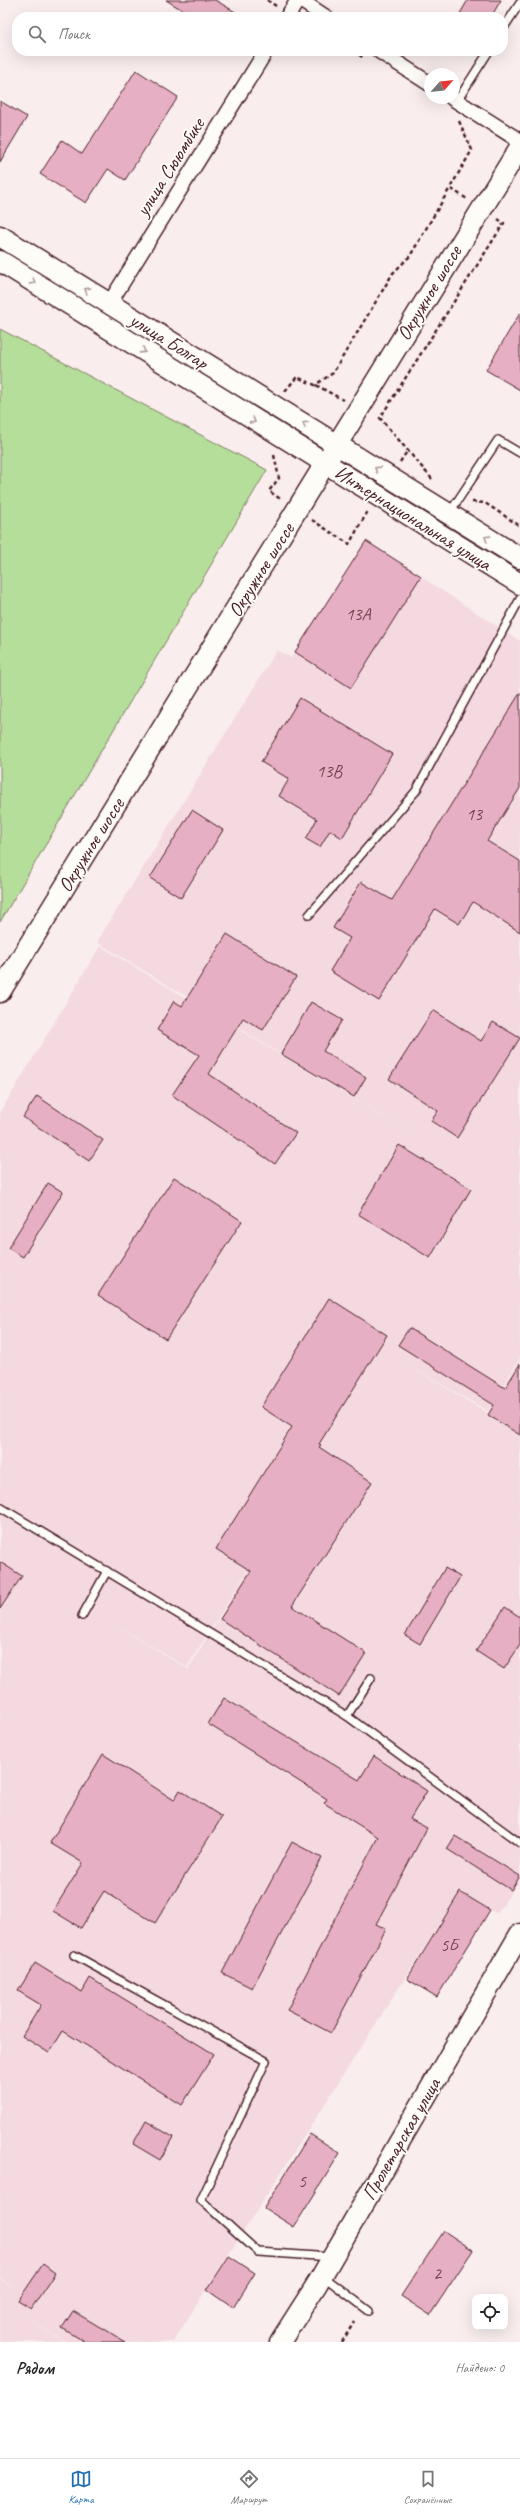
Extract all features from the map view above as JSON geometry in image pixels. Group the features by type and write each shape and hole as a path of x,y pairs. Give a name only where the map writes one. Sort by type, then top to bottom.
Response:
{"street":[{"path":"291,12 299,0 318,12"},
{"name":"улица Сююмбике","path":"109,304 263,56"},
{"path":"387,56 424,80"},
{"path":"460,104 520,141"},
{"name":"Окружное шоссе","path":"0,992 338,445 481,207 520,147"},
{"name":"улица Болгар","path":"0,236 338,445"},
{"name":"улица Болгар","path":"0,261 274,434 326,464"},
{"name":"Интернациональная улица","path":"338,445 454,507 520,558"},
{"name":"Интернациональная улица","path":"326,464 520,584"},
{"name":"Пролетарская улица","path":"280,2342 333,2257 520,1934"}],"lane":[{"path":"508,21 520,3"},
{"path":"460,92 485,56"},
{"path":"454,507 498,440 520,453"},
{"path":"309,915 416,791 520,599"},
{"path":"0,1507 347,1716 520,1843"},
{"path":"82,1616 107,1572"},
{"path":"347,1716 371,1678"},
{"path":"74,1955 266,2061 201,2200 258,2252 333,2257"},
{"path":"322,2275 369,2311"}],"path":[{"path":"277,389 284,393 298,377 315,385 333,373 393,273 410,256 472,150 457,117"},
{"path":"450,188 504,223 380,418 454,507 485,503 520,526"},
{"path":"342,2342 354,2322"}],"shaded area":[{"path":"366,541 520,641 520,1358 488,1411 408,1365 488,1413 520,1360 520,1879 497,1914 460,1892 173,2342 64,2342 10,2306 63,2342 0,2342 0,2279 17,2290 0,2278 0,1113 100,946 417,1137 97,942 277,650 291,658","holes":["489,840 505,851 459,924 451,919 459,923 504,851","271,1534 188,1669 107,1620 187,1667"]}],"green space":[{"path":"0,329 267,470 0,922"}],"building":[{"path":"166,0 215,0 235,12 186,12"},
{"path":"468,0 501,0 494,12 461,12"},
{"path":"136,70 178,97 125,180 108,169 86,203 40,174 62,140 82,154"},
{"path":"0,101 27,117 0,162"},
{"path":"520,313 520,390 486,370"},
{"path":"366,541 421,576 351,688 295,652"},
{"path":"520,693 520,788 487,841 520,861 520,932 473,902 459,924 435,909 379,1001 330,971 350,938 333,928 361,882 392,900"},
{"path":"300,698 392,754 342,838 330,830 320,847 306,839 317,819 279,796 289,779 261,762"},
{"path":"192,810 223,830 181,898 150,878"},
{"path":"227,934 296,977 263,1030 243,1018 209,1074 296,1133 275,1164 172,1095 199,1055 157,1030 174,1001 182,1006"},
{"path":"311,1002 342,1020 323,1051 366,1077 354,1097 281,1054"},
{"path":"433,1010 481,1041 493,1022 520,1038 457,1138 431,1121 438,1111 389,1079"},
{"path":"37,1096 103,1140 89,1161 23,1117"},
{"path":"399,1145 471,1189 430,1258 358,1214"},
{"path":"174,1177 242,1221 166,1339 98,1295"},
{"path":"48,1183 63,1192 23,1257 8,1248"},
{"path":"329,1298 387,1335 319,1444 321,1445 319,1447 372,1482 292,1606 366,1653 339,1696 220,1619 251,1571 216,1549 292,1427 261,1407"},
{"path":"409,1328 505,1388 520,1364 520,1435 488,1415 494,1405 398,1345"},
{"path":"0,1562 22,1576 0,1609"},
{"path":"445,1568 460,1577 420,1644 405,1635"},
{"path":"505,1607 520,1617 520,1645 504,1669 476,1651"},
{"path":"224,1698 359,1780 374,1756 427,1791 410,1819 427,1828 376,1924 386,1929 331,2033 287,2010 378,1837 324,1803 327,1799 208,1724"},
{"path":"103,1754 174,1800 180,1790 222,1817 155,1923 104,1891 81,1928 53,1911 83,1863 50,1843"},
{"path":"455,1836 520,1876 511,1890 447,1849"},
{"path":"292,1842 322,1858 252,1988 222,1973"},
{"path":"460,1892 490,1910 437,1997 407,1979"},
{"path":"35,1963 82,1992 90,1978 214,2054 182,2105 63,2031 49,2053 22,2036 41,2005 18,1991"},
{"path":"146,2121 173,2137 160,2160 133,2144"},
{"path":"310,2134 340,2153 294,2227 264,2208"},
{"path":"444,2231 473,2250 430,2315 401,2296"},
{"path":"229,2256 255,2273 233,2308 207,2290"},
{"path":"43,2264 55,2273 31,2309 18,2301"},
{"path":"73,2311 125,2342 85,2342 62,2328"}]}
